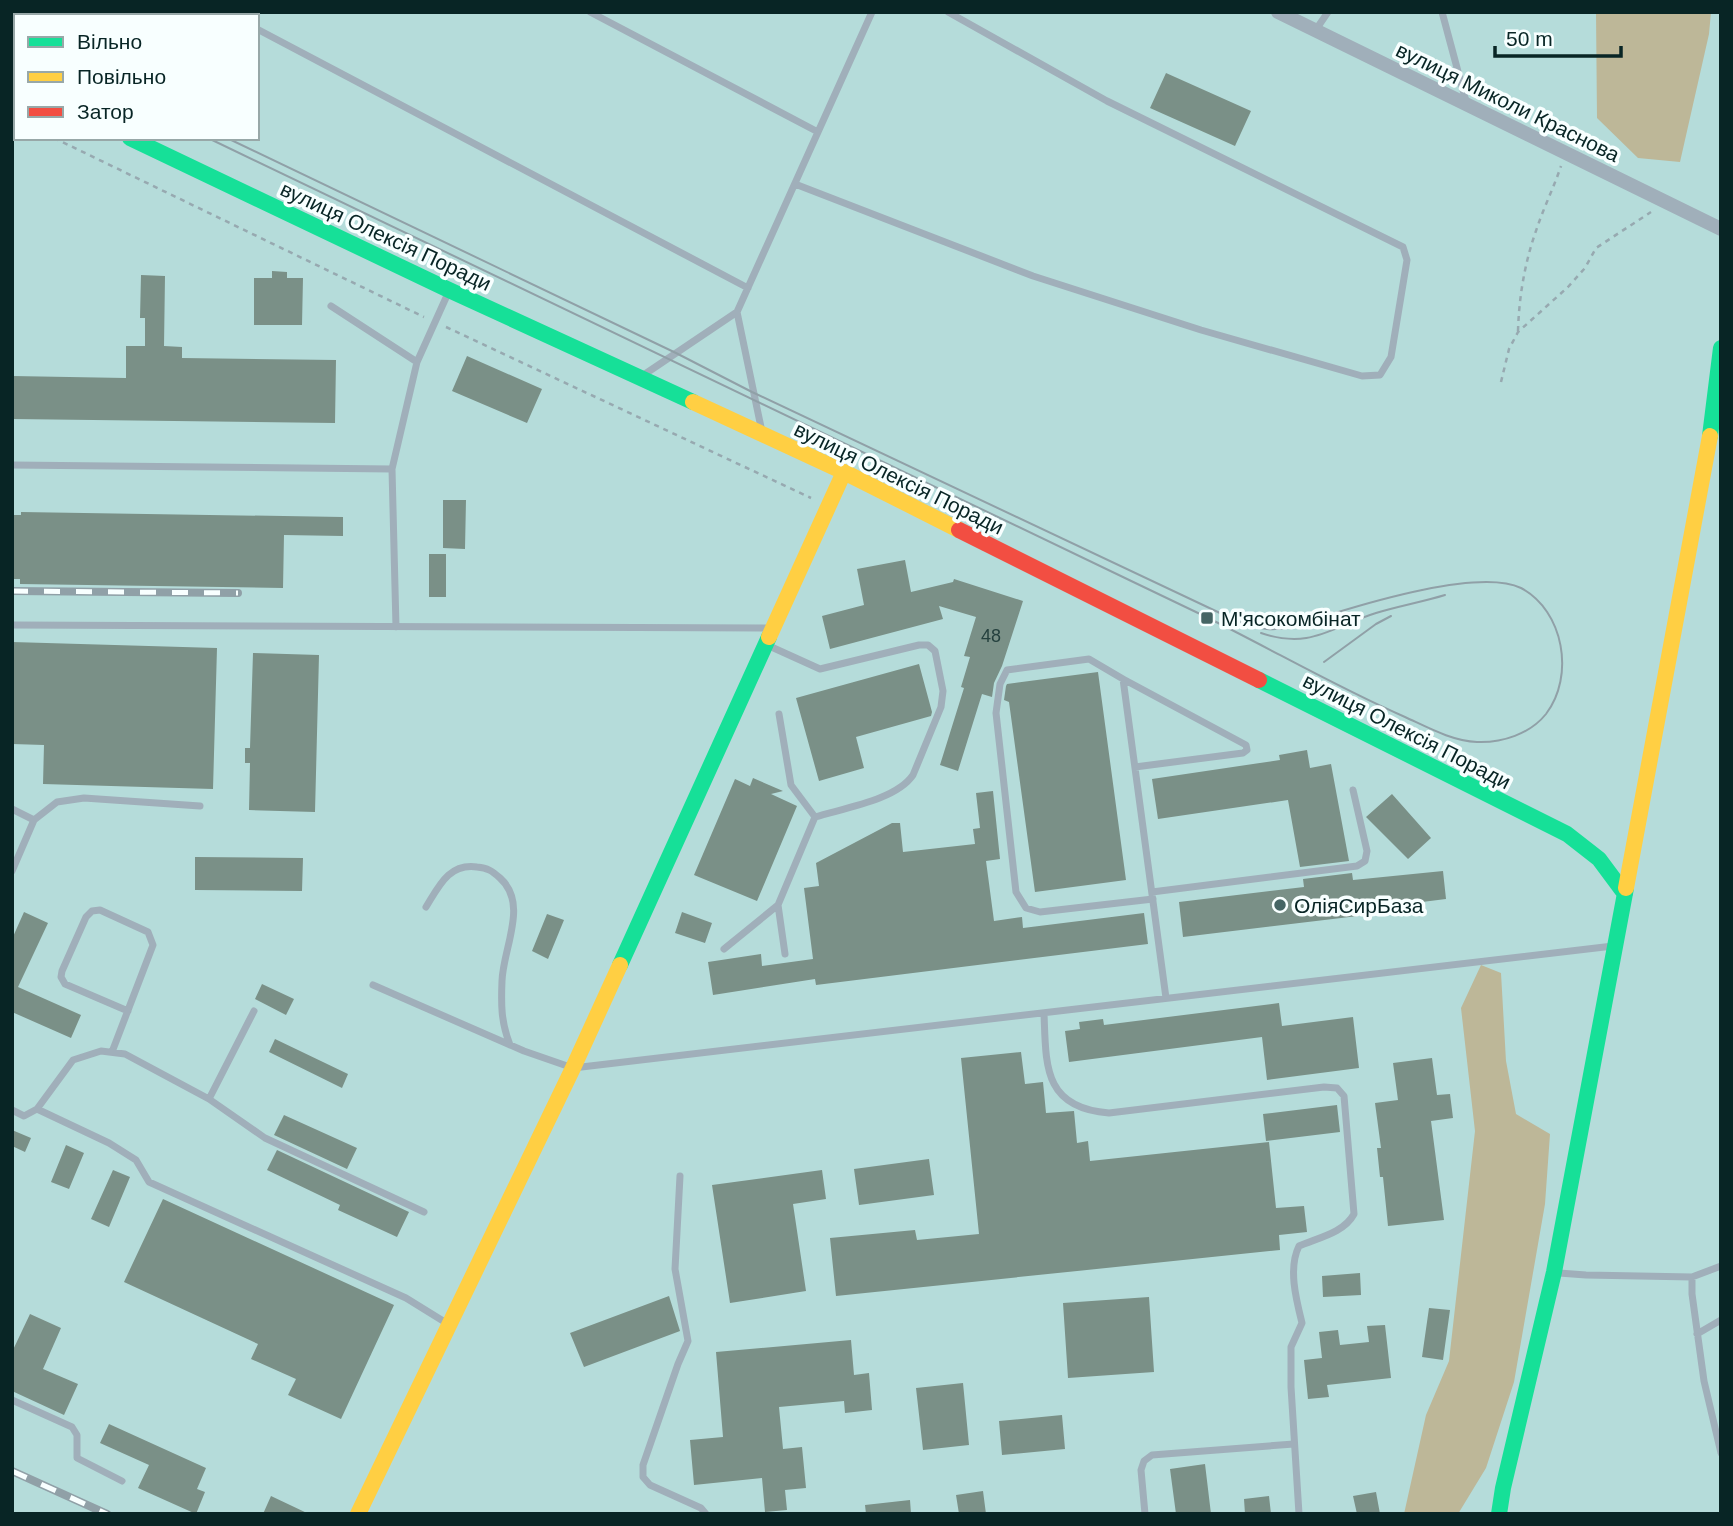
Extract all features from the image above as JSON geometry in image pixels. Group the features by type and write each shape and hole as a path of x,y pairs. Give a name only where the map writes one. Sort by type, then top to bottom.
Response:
{"main road":[{"name":"вулиця Олексія Поради","path":"134,140 449,290 845,472 1567,834 1600,859 1625,894"},
{"path":"1499,1514 1554,1272 1617,945 1706,464 1721,348"},
{"path":"358,1514 573,1068 845,472"}],"street":[{"name":"вулиця Миколи Краснова","path":"1278,12 1721,229"}],"lane":[{"path":"590,12 818,132"},
{"path":"640,376 737,312 872,12"},
{"path":"795,184 1071,288 1201,330 1362,376 1381,375 1391,356 1407,260 1403,247 1107,101 947,12"},
{"path":"1315,31 1328,12"},
{"path":"1442,12 1468,105"},
{"path":"259,30 748,288"},
{"path":"396,627 392,469 417,362 449,290"},
{"path":"331,306 417,362"},
{"path":"737,312 762,435"},
{"path":"12,465 392,469"},
{"path":"12,625 774,628"},
{"path":"724,949 778,905 815,817 895,792 907,784 914,775 942,708 943,691 935,651 928,645 820,669 767,645"},
{"path":"1135,767 1243,753 1247,750 1247,745 1089,659 1007,670 1000,684 996,713 1016,892 1026,908 1040,912 1357,866 1365,861 1367,851 1353,790"},
{"path":"1123,678 1166,998"},
{"path":"779,714 791,785 815,817"},
{"path":"12,870 34,820 57,802 84,798 200,806"},
{"path":"12,810 34,820"},
{"path":"426,907 446,875 464,865 489,868 510,887 515,912 502,978 502,1023 510,1045"},
{"path":"778,905 786,954"},
{"path":"112,1052 128,1011 153,945 148,932 100,910 92,911 86,917 61,977 65,984 128,1011"},
{"path":"373,985 510,1045 573,1068 1617,945"},
{"path":"209,1099 254,1011"},
{"path":"1044,1013 1046,1065 1054,1085 1067,1100 1088,1111 1109,1113 1324,1087 1337,1088 1344,1096 1354,1214 1349,1223 1339,1229 1299,1246 1293,1258 1297,1303 1302,1323 1291,1347 1299,1514"},
{"path":"12,1110 24,1116 37,1109 73,1060 101,1051 125,1054 209,1099 265,1138 424,1212"},
{"path":"37,1109 109,1143 136,1160 149,1182 406,1298 449,1325"},
{"path":"680,1176 675,1269 688,1340 643,1465 643,1477 650,1485 701,1508 706,1514"},
{"path":"1554,1272 1692,1276 1721,1266"},
{"path":"1710,1270 1721,1275"},
{"path":"1692,1276 1704,1381 1721,1452"},
{"path":"1697,1334 1721,1320"},
{"path":"12,1400 72,1427 77,1435 77,1458 122,1481"},
{"path":"1145,1514 1141,1470 1144,1461 1152,1455 1294,1444"}],"path":[{"path":"1518,332 1519,296 1537,227 1565,153"},
{"path":"1501,382 1509,349 1518,332 1586,268 1596,248 1666,202"}],"shaded area":[{"path":"1596,12 1711,12 1709,34 1680,162 1638,158 1597,118"},
{"path":"1481,965 1501,973 1506,1061 1516,1114 1550,1134 1545,1204 1514,1382 1486,1468 1458,1514 1404,1514 1426,1415 1449,1361 1475,1131 1461,1008"}],"building":[{"path":"1166,73 1251,111 1235,146 1150,108"},
{"path":"272,271 287,272 287,278 303,278 302,325 254,325 254,278 272,278"},
{"path":"141,275 165,276 164,346 182,347 182,358 336,360 335,423 12,419 12,376 126,378 126,346 145,346 145,318 140,318"},
{"path":"467,356 542,389 527,423 452,391"},
{"path":"443,500 466,500 465,549 443,548"},
{"path":"21,512 343,517 343,536 284,535 283,588 20,584 20,579 12,579 12,515 21,515"},
{"path":"429,554 446,554 446,597 429,597"},
{"path":"905,560 911,592 953,582 954,579 1023,601 994,683 992,697 982,694 958,771 940,765 964,688 961,687 970,657 964,656 976,617 939,606 943,619 830,649 822,616 864,605 857,569"},
{"path":"12,642 217,648 213,789 43,784 44,745 12,744"},
{"path":"253,653 319,655 315,812 249,810 250,763 245,763 245,748 250,748"},
{"path":"919,664 931,716 856,737 864,768 819,781 796,698"},
{"path":"1098,672 1126,880 1035,892 1009,702 1004,700 1006,686"},
{"path":"1307,750 1310,768 1331,764 1349,861 1300,867 1288,800 1158,819 1152,779 1280,760 1279,755"},
{"path":"753,778 783,791 771,794 797,806 757,901 694,875 735,779 750,786"},
{"path":"993,791 1000,859 986,861 994,921 1022,917 1023,928 1144,913 1148,944 816,985 815,979 713,995 708,962 761,954 762,966 813,959 804,888 819,886 816,863 892,823 900,823 903,852 975,844 973,829 980,828 976,793"},
{"path":"1392,794 1431,838 1408,859 1366,817"},
{"path":"195,857 303,858 302,891 195,890"},
{"name":"ОліяСирБаза","path":"1443,871 1446,899 1382,907 1383,913 1183,937 1179,902 1304,887 1303,879 1352,873 1353,880"},
{"path":"24,912 48,923 18,987 81,1015 71,1038 12,1012 12,939"},
{"path":"682,912 712,923 705,943 675,933"},
{"path":"547,914 564,920 548,959 532,951"},
{"path":"262,984 294,999 286,1015 255,999"},
{"path":"1279,1003 1282,1026 1353,1017 1359,1068 1267,1080 1262,1037 1069,1062 1065,1031 1080,1029 1079,1022 1103,1019 1104,1025"},
{"path":"275,1039 348,1074 342,1088 269,1052"},
{"path":"1021,1052 1025,1084 1043,1082 1046,1113 1074,1111 1077,1143 1088,1141 1090,1161 1269,1142 1276,1208 1304,1206 1307,1232 1279,1235 1280,1250 836,1296 830,1238 915,1230 917,1240 979,1234 961,1058"},
{"path":"1432,1058 1437,1095 1450,1094 1453,1118 1431,1121 1444,1220 1388,1226 1383,1177 1380,1177 1377,1148 1381,1148 1375,1103 1398,1100 1393,1063"},
{"path":"1337,1105 1340,1132 1266,1141 1263,1114"},
{"path":"284,1115 357,1148 347,1169 274,1135"},
{"path":"12,1130 31,1138 25,1152 12,1146"},
{"path":"66,1145 84,1153 69,1189 51,1182"},
{"path":"277,1150 409,1212 397,1237 338,1210 340,1205 267,1170"},
{"path":"929,1159 934,1195 859,1205 854,1169"},
{"path":"113,1170 130,1177 109,1227 91,1219"},
{"path":"822,1170 826,1199 793,1204 806,1291 730,1303 712,1185"},
{"path":"163,1199 394,1305 341,1419 288,1395 296,1379 251,1359 258,1344 124,1282"},
{"path":"1360,1273 1361,1295 1323,1297 1322,1276"},
{"path":"669,1296 680,1331 584,1367 570,1333"},
{"path":"1149,1297 1154,1372 1068,1378 1063,1303"},
{"path":"1429,1308 1450,1310 1443,1360 1422,1357"},
{"path":"30,1314 61,1328 43,1369 78,1384 64,1415 12,1391 12,1352"},
{"path":"1385,1325 1391,1378 1327,1385 1329,1397 1308,1399 1304,1360 1322,1358 1319,1332 1338,1330 1340,1345 1369,1342 1367,1326"},
{"path":"851,1340 854,1375 869,1373 872,1410 845,1413 844,1401 779,1407 783,1449 802,1447 806,1488 785,1490 787,1510 765,1512 762,1478 694,1485 690,1440 723,1437 716,1352"},
{"path":"963,1383 969,1445 923,1450 916,1388"},
{"path":"1062,1415 1065,1449 1002,1455 999,1421"},
{"path":"109,1424 206,1468 197,1489 205,1492 196,1514 138,1488 149,1465 100,1443"},
{"path":"1205,1464 1211,1514 1176,1514 1170,1469"},
{"path":"983,1491 986,1514 959,1514 956,1495"},
{"path":"1376,1492 1380,1514 1357,1514 1353,1496"},
{"path":"271,1496 309,1514 263,1514"},
{"path":"1269,1496 1271,1514 1245,1514 1244,1499"},
{"path":"910,1500 911,1514 866,1514 865,1505"}],"tram line":[{"path":"212,140 1198,613 1440,733 1477,742 1506,739 1532,727 1546,714 1555,699 1562,663 1555,628 1536,598 1521,588 1503,583 1455,584 1374,602 1284,628 1267,629 1239,622 752,392 231,140"},
{"path":"1261,633 1278,638 1307,638 1376,613 1445,595"},
{"path":"1324,662 1391,616"}],"railway":[{"path":"12,591 238,593"},
{"path":"12,1471 107,1514"}],"traffic: fast":[{"path":"134,140 449,290 693,402"},
{"path":"1710,436 1721,348"},
{"path":"620,965 769,637"},
{"path":"1259,680 1567,834 1599,859 1625,894"},
{"path":"1499,1514 1554,1272 1626,888"}],"traffic: slow":[{"path":"693,402 844,472 959,530"},
{"path":"1626,888 1710,436"},
{"path":"769,637 844,472"},
{"path":"358,1514 620,965"}],"traffic: jam":[{"path":"959,530 1259,680"}],"place":[{"name":"М'ясокомбінат","path":"1207,618"},
{"name":"ОліяСирБаза","path":"1280,905"}]}
